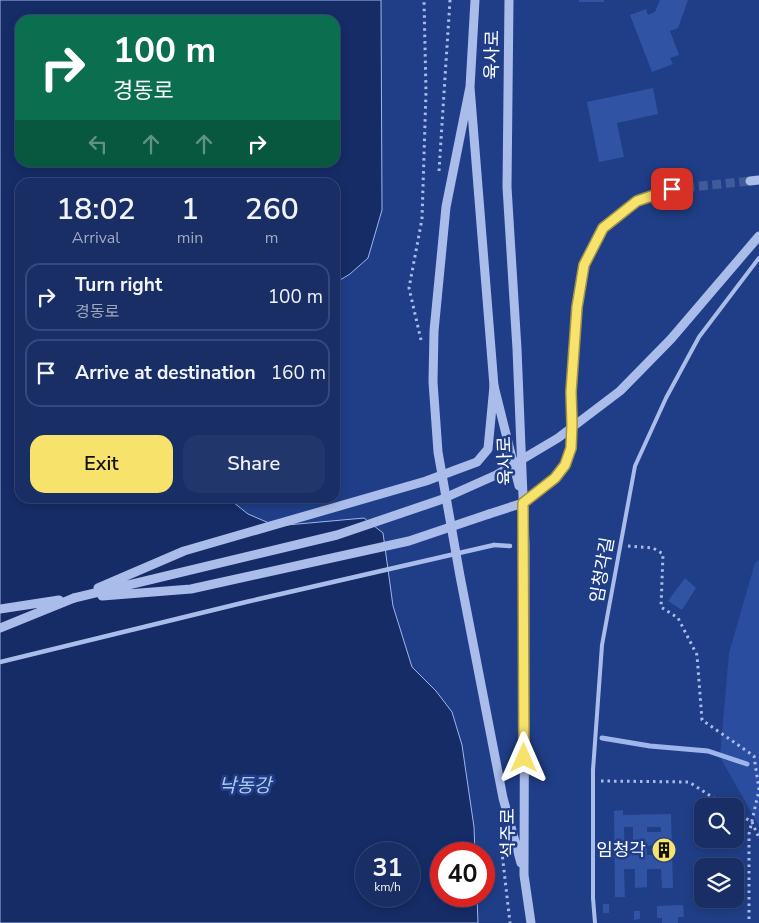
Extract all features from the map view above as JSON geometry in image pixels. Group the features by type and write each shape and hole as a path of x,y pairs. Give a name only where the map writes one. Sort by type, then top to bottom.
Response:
{"street":[{"name":"육사로","path":"475,0 470,87 494,386 523,503"},
{"name":"육사로","path":"509,0 507,187 517,349 523,503"},
{"path":"470,87 446,207 434,331 433,382 438,452 460,576 503,798 524,875"},
{"path":"0,609 74,598 192,589 409,541 523,503 555,478 565,465 571,448 571,392 577,317 584,265 603,228 637,201 672,189"},
{"path":"74,598 337,535 440,500 496,475 558,438 620,391 671,339 759,236"},
{"path":"0,628 184,551 426,481 477,462 488,449 494,386"},
{"name":"석주로","path":"523,503 524,875 531,923"},
{"path":"0,662 246,602 494,545 510,546"}],"lane":[{"name":"임청각길","path":"595,923 592,781 602,645 635,466 666,398 699,337 759,258"}],"path":[{"path":"620,545 653,548 663,554 661,607 678,618 697,655 702,720 754,756 759,790 749,843 749,923"},
{"path":"592,781 689,782 714,798"},
{"path":"744,817 752,822 759,838"}],"shaded area":[{"path":"759,560 759,826 720,757 729,653 755,563"}],"water":[{"name":"낙동강","path":"0,0 381,0 382,210 368,258 340,280 340,178 15,178 15,503 234,503 248,514 276,526 364,518 383,533 393,606 412,667 436,691 452,712 462,745 474,827 475,842 430,842 430,907 477,907 478,923 0,923"}],"building":[{"path":"579,0 604,0 604,2 579,2"},
{"path":"660,0 688,0 678,28 670,31 679,55 670,58 673,64 652,72 630,15 646,9 648,15 655,12"},
{"path":"653,88 658,114 617,123 624,157 599,162 587,102"},
{"path":"685,578 696,588 682,610 668,601"},
{"name":"임청각","path":"623,810 623,815 671,814 673,888 662,888 661,869 647,869 647,887 635,888 635,869 624,869 625,897 615,897 614,811","holes":["624,827 633,827 633,854 625,854","647,827 661,827 661,832 647,832","657,845 657,855 647,855 647,846"]},
{"path":"603,904 609,904 609,913 603,913"},
{"path":"683,905 684,917 678,917 678,923 662,923 662,918 657,918 657,906"},
{"path":"634,911 640,911 640,919 634,920"}],"waterway":[{"path":"602,738 650,746 708,751 747,764"}],"tunnel":[{"path":"672,189 750,181"}],"place":[{"name":"임청각","path":"664,850"}],"route":[{"path":"524,758 523,503 555,478 565,465 571,448 571,392 577,307 584,265 603,228 637,201 672,189"}]}
